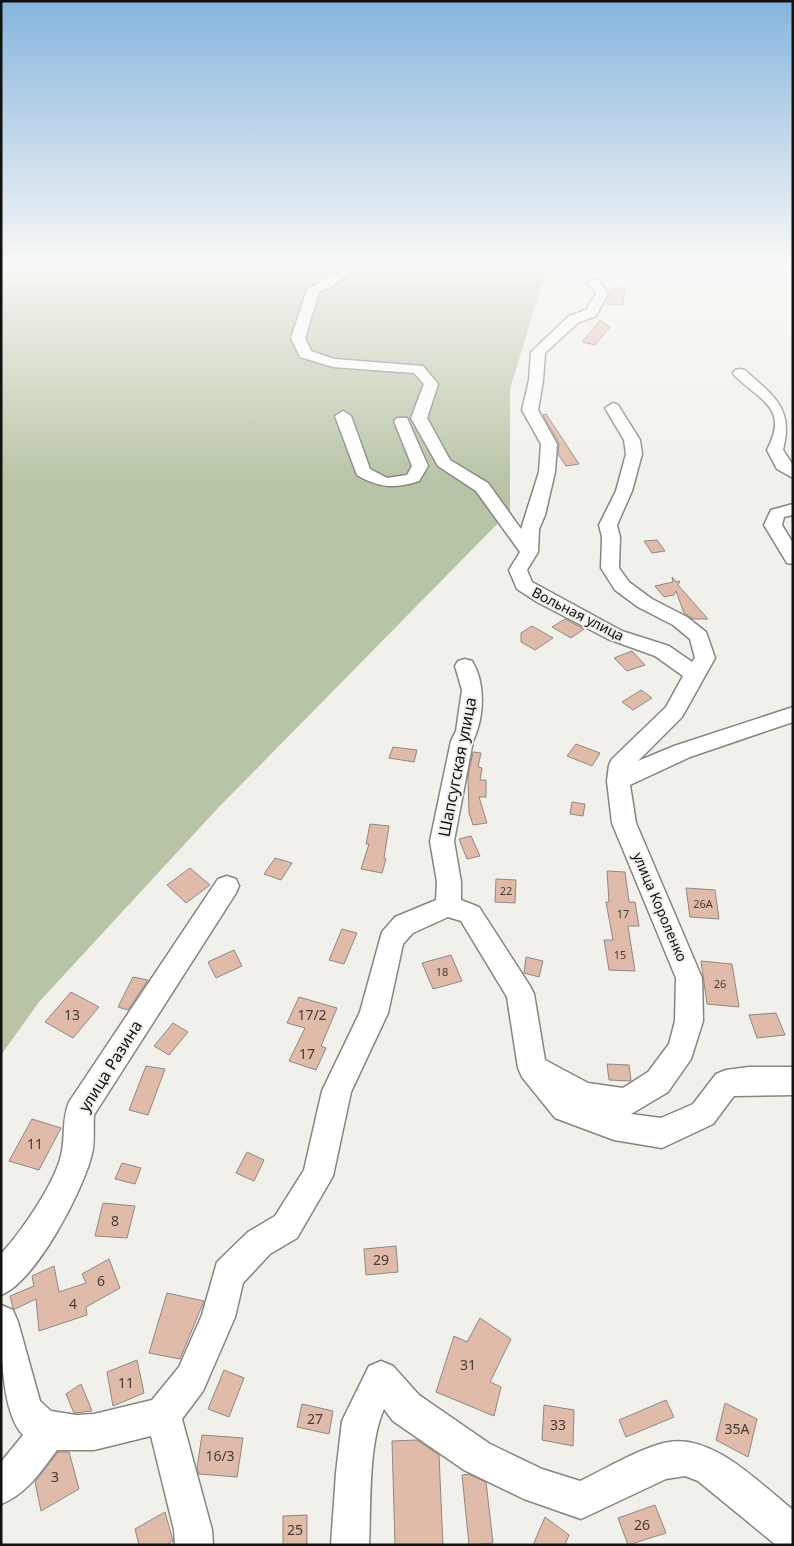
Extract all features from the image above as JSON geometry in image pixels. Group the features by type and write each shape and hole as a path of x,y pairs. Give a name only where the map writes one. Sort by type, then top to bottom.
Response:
{"street":[{"path":"298,338 305,354 333,363 418,369 432,384 419,418 444,463 482,487 529,552"},
{"name":"Вольная улица","path":"553,338 538,352 536,380 530,410 549,444 547,472 536,515 530,529 529,552 518,570 524,585 615,635 662,651 694,674"},
{"path":"740,373 769,398 782,415 784,430 775,450 783,466 793,473"},
{"path":"612,408 632,440 634,454 624,492 608,525 611,537 610,568 622,586 645,603 680,621 698,636 705,658 694,674"},
{"path":"343,416 363,472 380,482 397,484 413,478 420,466"},
{"path":"402,421 420,466"},
{"path":"420,466 444,463"},
{"path":"793,509 777,514 773,525 787,540 793,559"},
{"name":"Шапсугская улица","path":"447,906 450,897 449,876 442,856 442,841 462,741 467,731 472,690 465,666"},
{"name":"улица Короленко","path":"532,1068 584,1096 626,1102 658,1082 681,1050 689,1020 689,978 681,955 624,823 618,781 620,765 674,712 694,674"},
{"path":"618,781 677,752 793,714"},
{"name":"улица Разина","path":"1,1279 30,1246 62,1191 77,1153 79,1112 227,886"},
{"path":"1,1322 4,1340 27,1416 43,1426 72,1434 100,1431 163,1415 191,1379 218,1317 229,1274 259,1243 286,1227 318,1176 337,1091 374,1013 391,940 404,925 447,906 470,914 520,994 532,1068 565,1108 614,1126 662,1133 703,1114 726,1084 750,1081 793,1082"},
{"path":"350,1545 354,1473 360,1421 381,1378 406,1408 477,1456 537,1486 580,1500 664,1461 685,1458 709,1466 793,1534"},
{"path":"163,1415 194,1530 194,1545"},
{"path":"1,1486 14,1475 51,1428"}],"green space":[{"path":"1,338 525,338 510,389 510,511 218,808 39,1002 1,1055"}],"building":[{"path":"585,338 601,338 595,345 582,342"},
{"path":"546,414 579,464 566,466 558,454 559,443 543,415"},
{"path":"657,540 665,551 652,553 644,541"},
{"path":"672,577 676,582 680,581 678,585 708,619 693,619 684,613 676,591 674,595 664,597 655,586 673,582"},
{"path":"565,619 584,629 571,638 552,627"},
{"path":"532,626 553,638 535,650 521,642 521,633"},
{"path":"632,651 645,665 627,671 614,658"},
{"path":"641,690 652,698 633,710 622,702"},
{"path":"576,744 600,753 592,766 567,756"},
{"path":"393,747 417,750 414,762 389,758"},
{"path":"473,752 481,753 478,767 482,768 480,780 486,780 486,797 479,797 487,823 473,825 469,813 468,777"},
{"path":"572,802 585,804 583,816 570,814"},
{"path":"370,824 389,826 384,858 386,859 382,873 361,869 369,844 366,844"},
{"path":"471,836 480,856 467,859 459,839"},
{"path":"275,858 292,863 281,880 264,874"},
{"path":"190,868 210,885 186,903 167,885"},
{"path":"607,871 625,872 629,902 635,902 639,926 628,926 635,971 609,970 604,940 613,940 606,902 609,902"},
{"path":"496,879 516,880 515,903 495,902"},
{"path":"686,888 715,890 719,919 690,917"},
{"path":"342,929 357,933 344,964 329,960"},
{"path":"234,950 242,966 216,978 208,962"},
{"path":"451,955 462,981 433,989 422,963"},
{"path":"526,957 543,961 539,977 524,973"},
{"path":"701,961 732,964 739,1007 707,1004"},
{"path":"133,977 148,980 128,1010 118,1007"},
{"path":"71,992 99,1007 73,1038 45,1022"},
{"path":"299,997 337,1008 321,1046 326,1048 316,1070 289,1061 305,1028 287,1023"},
{"path":"776,1013 785,1035 757,1038 749,1015"},
{"path":"173,1023 188,1032 169,1055 154,1046"},
{"path":"607,1064 629,1065 631,1081 609,1080"},
{"path":"146,1066 165,1069 148,1115 129,1110"},
{"path":"32,1119 61,1128 39,1170 9,1161"},
{"path":"247,1152 264,1160 254,1181 236,1173"},
{"path":"122,1163 141,1168 135,1184 115,1179"},
{"path":"103,1203 135,1206 127,1238 95,1236"},
{"path":"396,1246 398,1272 366,1275 364,1249"},
{"path":"109,1259 120,1288 86,1307 87,1315 39,1331 36,1299 15,1309 13,1308 10,1296 34,1286 32,1276 54,1266 59,1292 86,1283 82,1274"},
{"path":"167,1293 204,1301 180,1359 149,1353"},
{"path":"480,1318 511,1339 490,1382 501,1387 494,1416 436,1392 454,1336 467,1342"},
{"path":"137,1360 144,1393 113,1406 107,1372"},
{"path":"224,1370 244,1378 229,1417 208,1409"},
{"path":"81,1384 92,1411 74,1413 66,1394"},
{"path":"666,1400 674,1417 626,1437 619,1420"},
{"path":"725,1403 757,1419 748,1457 716,1440"},
{"path":"302,1404 333,1411 329,1434 297,1427"},
{"path":"544,1405 574,1410 573,1446 542,1440"},
{"path":"202,1435 243,1438 237,1477 199,1474 197,1468"},
{"path":"417,1440 439,1455 443,1545 395,1545 392,1441"},
{"path":"58,1452 69,1452 79,1489 41,1511 35,1482"},
{"path":"468,1474 486,1482 493,1543 469,1545 462,1475"},
{"path":"655,1505 666,1533 628,1545 618,1518"},
{"path":"165,1512 173,1541 166,1545 139,1545 135,1529"},
{"path":"307,1515 307,1545 283,1545 283,1516"},
{"path":"545,1517 569,1535 565,1545 533,1545"}]}
